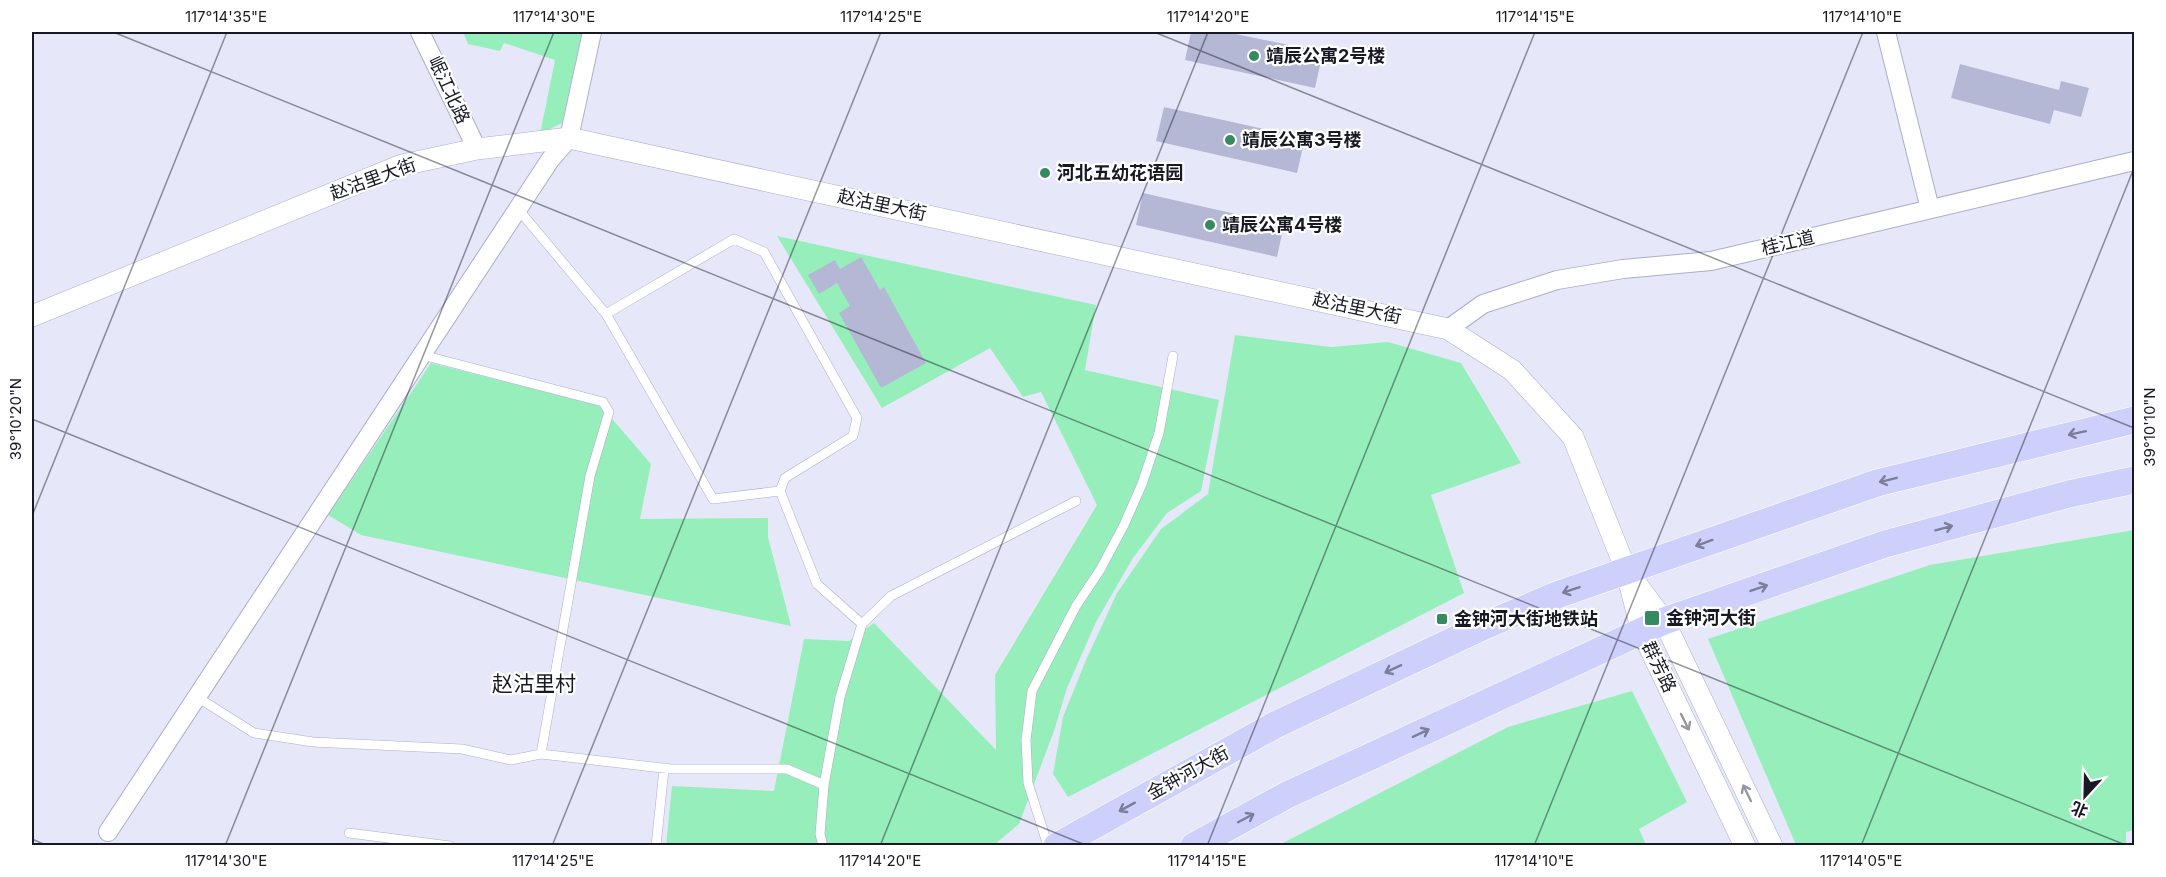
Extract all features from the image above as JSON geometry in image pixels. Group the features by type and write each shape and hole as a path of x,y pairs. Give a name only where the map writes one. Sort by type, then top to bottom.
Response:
{"main road":[{"name":"金钟河大街","path":"1057,846 1275,725 1557,594 1877,483 2134,420"},
{"path":"1194,846 1287,795 1502,694 1653,627 1885,544 2069,494 2134,480"}],"street":[{"name":"岷江北路","path":"420,32 477,149"},
{"path":"108,832 550,160 569,138 592,32"},
{"path":"1886,32 1930,209"},
{"name":"赵沽里大街","path":"32,316 402,165 477,149 569,138 1448,329 1512,370 1573,437 1626,570"},
{"name":"桂江道","path":"1448,329 1483,304 1557,280 1623,269 1711,261 2134,161"},
{"name":"群芳路","path":"1626,570 1653,627 1745,846"},
{"name":"群芳路","path":"1653,627 1772,846"}],"lane":[{"path":"518,209 606,314 713,499 780,491"},
{"path":"606,314 734,239 764,252 857,418 853,436 785,478 780,491 817,584 862,624"},
{"path":"422,354 603,402 609,412 590,476 541,754"},
{"path":"1048,846 1028,783 1026,740 1032,692 1076,606 1100,570 1124,525 1142,484 1159,433 1173,356"},
{"path":"823,846 820,834 824,785 840,697 862,624 891,596 1076,501"},
{"path":"197,697 254,733 313,742 462,749 511,760 541,754 664,769 787,769 824,785"},
{"path":"656,846 664,769"},
{"path":"349,833 450,846"}],"green space":[{"path":"463,32 582,32 562,123 540,134 555,60 504,43 500,51 468,44"},
{"path":"777,236 1096,305 1085,370 1219,400 1201,491 1167,513 1133,558 1096,622 1067,688 1054,731 1019,824 994,845 666,846 672,786 774,791 804,639 849,641 874,623 996,750 995,675 1097,505 1041,392 1023,397 990,348 882,408"},
{"path":"1235,335 1331,347 1388,342 1461,363 1521,463 1431,495 1464,593 1068,797 1053,774 1063,717 1117,593 1161,529 1208,494"},
{"path":"431,363 601,406 651,464 640,519 768,518 768,537 791,626 361,535 328,515"},
{"path":"2134,530 2134,830 2126,832 2126,845 1796,845 1708,639 1930,565"},
{"path":"1632,691 1687,802 1639,829 1646,845 1279,845 1508,727"}],"building":[{"name":"靖辰公寓2号楼","path":"1191,32 1226,32 1323,52 1315,88 1185,60"},
{"path":"1960,64 2059,90 2061,81 2089,88 2081,117 2054,110 2050,124 1951,98"},
{"name":"靖辰公寓3号楼","path":"1164,107 1305,138 1297,173 1156,141"},
{"name":"靖辰公寓4号楼","path":"1143,193 1284,225 1277,257 1136,225"},
{"path":"861,257 880,290 884,287 926,363 881,388 839,313 850,306 837,283 819,294 808,275 835,260 840,269"}],"place":[{"name":"靖辰公寓2号楼","path":"1254,56"},
{"name":"靖辰公寓3号楼","path":"1230,140"},
{"name":"河北五幼花语园","path":"1045,173"},
{"name":"靖辰公寓4号楼","path":"1210,225"},
{"name":"金钟河大街","path":"1652,618"},
{"name":"金钟河大街地铁站","path":"1442,619"}],"district":[{"name":"赵沽里村","path":"534,684"}]}
